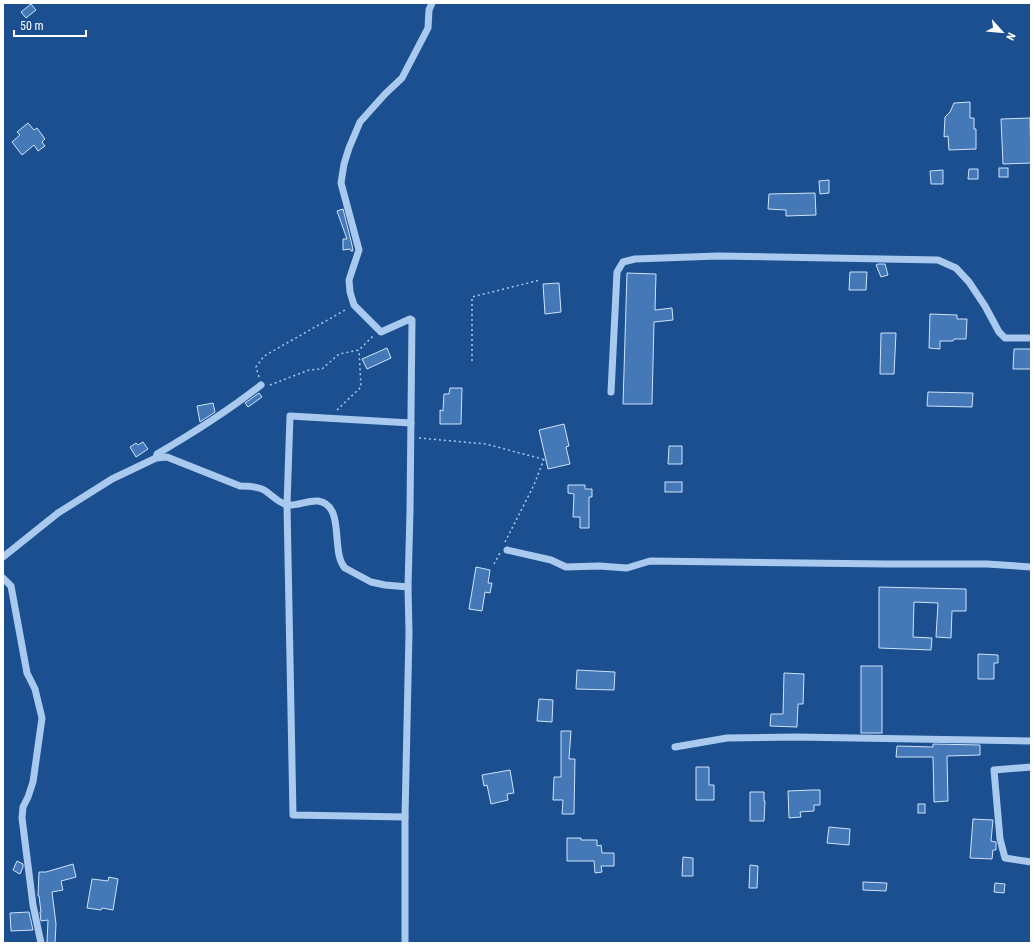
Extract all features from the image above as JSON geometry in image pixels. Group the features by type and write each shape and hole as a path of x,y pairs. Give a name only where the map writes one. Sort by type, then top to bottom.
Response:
{"street":[{"path":"405,943 405,817 409,633 408,587 412,320 410,319 381,332 354,305 350,292 349,280 359,250 341,183 344,164 360,122 385,94 402,78 428,28 429,10 432,3"},
{"path":"611,392 617,272 623,262 635,259 718,256 938,260 956,268 969,282 985,306 999,332 1005,338 1031,338"},
{"path":"156,458 157,454 234,407 261,385"},
{"path":"405,817 293,815 287,505 290,416 411,423"},
{"path":"3,557 58,513 112,479 156,458 167,457 234,484 263,489 287,505 318,501 328,506 332,510 336,528 338,552 342,565 371,582 408,587"},
{"path":"504,549 551,560 566,567 599,566 627,568 650,561 987,564 1031,567"},
{"path":"3,578 11,586 27,673 35,689 42,718 33,782 23,807 22,818 33,905 41,943"},
{"path":"675,747 727,738 789,737 1031,741"},
{"path":"1031,767 994,770 1000,839 1005,858 1031,862"}],"path":[{"path":"472,361 472,297 540,280"},
{"path":"354,305 264,356 256,367 262,388 309,370 322,369 339,354 359,350 378,330"},
{"path":"328,418 361,387 359,350"},
{"path":"411,438 486,444 545,459 504,549 494,564"}],"building":[{"path":"31,4 36,10 26,18 21,12"},
{"path":"970,102 970,118 974,118 974,129 976,129 976,149 949,150 948,136 944,137 945,117 950,112 954,103"},
{"path":"1030,118 1031,163 1003,164 1001,119"},
{"path":"28,123 34,130 37,128 45,139 42,142 45,146 38,151 34,145 22,155 12,142 20,135 17,132"},
{"path":"999,168 1008,168 1008,177 999,177"},
{"path":"969,169 978,169 978,179 968,179"},
{"path":"943,170 943,184 931,184 930,171"},
{"path":"829,180 829,193 820,194 819,181"},
{"path":"815,193 816,215 786,216 786,210 768,209 769,194"},
{"path":"343,209 353,251 350,249 343,250 343,239 347,239 337,211"},
{"path":"885,264 888,275 881,277 876,265"},
{"path":"850,272 867,272 866,290 849,290"},
{"path":"627,273 656,274 655,310 672,308 673,320 654,322 652,404 623,404"},
{"path":"559,283 561,312 545,314 543,284"},
{"path":"930,314 957,315 957,319 967,319 966,339 940,341 940,349 929,348"},
{"path":"881,333 896,333 894,374 880,374"},
{"path":"387,348 391,358 367,369 362,359"},
{"path":"1014,349 1031,349 1031,369 1013,369"},
{"path":"450,388 462,388 461,424 440,424 440,410 443,411 444,394 449,394"},
{"path":"928,392 973,393 972,407 927,406"},
{"path":"259,393 262,397 248,407 245,403"},
{"path":"213,403 215,412 200,422 197,406"},
{"path":"564,424 569,446 566,447 570,464 548,469 539,430"},
{"path":"143,442 148,449 136,457 130,447 136,443 138,445"},
{"path":"669,446 682,446 682,464 668,464"},
{"path":"665,482 682,482 682,492 665,492"},
{"path":"568,485 585,485 585,489 592,489 592,497 589,497 589,528 580,528 580,517 573,517 574,494 568,493"},
{"path":"476,567 490,570 488,583 492,583 490,593 485,592 482,611 469,609"},
{"path":"879,587 966,589 966,611 952,611 951,638 936,637 938,603 914,602 913,637 932,638 931,650 879,648"},
{"path":"978,654 998,655 998,663 994,663 994,679 978,679"},
{"path":"861,666 882,666 882,733 861,733"},
{"path":"577,670 615,672 614,690 576,689"},
{"path":"784,673 804,674 803,704 798,704 797,727 770,726 771,714 783,714"},
{"path":"539,699 553,700 552,722 537,721"},
{"path":"561,731 571,731 569,759 575,759 574,814 562,814 563,800 553,800 554,777 561,777"},
{"path":"933,744 980,745 980,755 947,756 948,801 934,802 933,757 896,757 897,746 933,747"},
{"path":"696,767 709,767 709,785 714,785 714,800 696,800"},
{"path":"510,770 514,793 507,794 508,800 491,804 487,785 484,786 482,775"},
{"path":"820,790 820,805 814,805 814,811 800,812 801,817 789,818 788,791"},
{"path":"750,792 764,792 764,821 750,821"},
{"path":"918,804 925,804 925,813 918,813"},
{"path":"973,819 993,820 991,841 996,842 996,850 993,850 992,859 970,858"},
{"path":"829,827 850,829 849,845 827,843"},
{"path":"567,838 597,840 597,846 601,845 602,853 614,853 614,866 601,866 602,872 595,873 594,861 567,861"},
{"path":"683,857 693,858 693,876 682,876"},
{"path":"17,861 23,864 20,874 13,870"},
{"path":"73,864 76,877 61,881 63,890 52,892 56,924 55,943 47,943 48,920 41,921 38,896 39,872 46,872"},
{"path":"750,865 758,866 757,888 749,888"},
{"path":"109,877 118,879 113,910 87,908 92,879 108,881"},
{"path":"863,882 887,883 886,891 863,890"},
{"path":"995,883 1005,884 1004,893 994,892"},
{"path":"29,912 33,930 11,931 10,913"}]}
